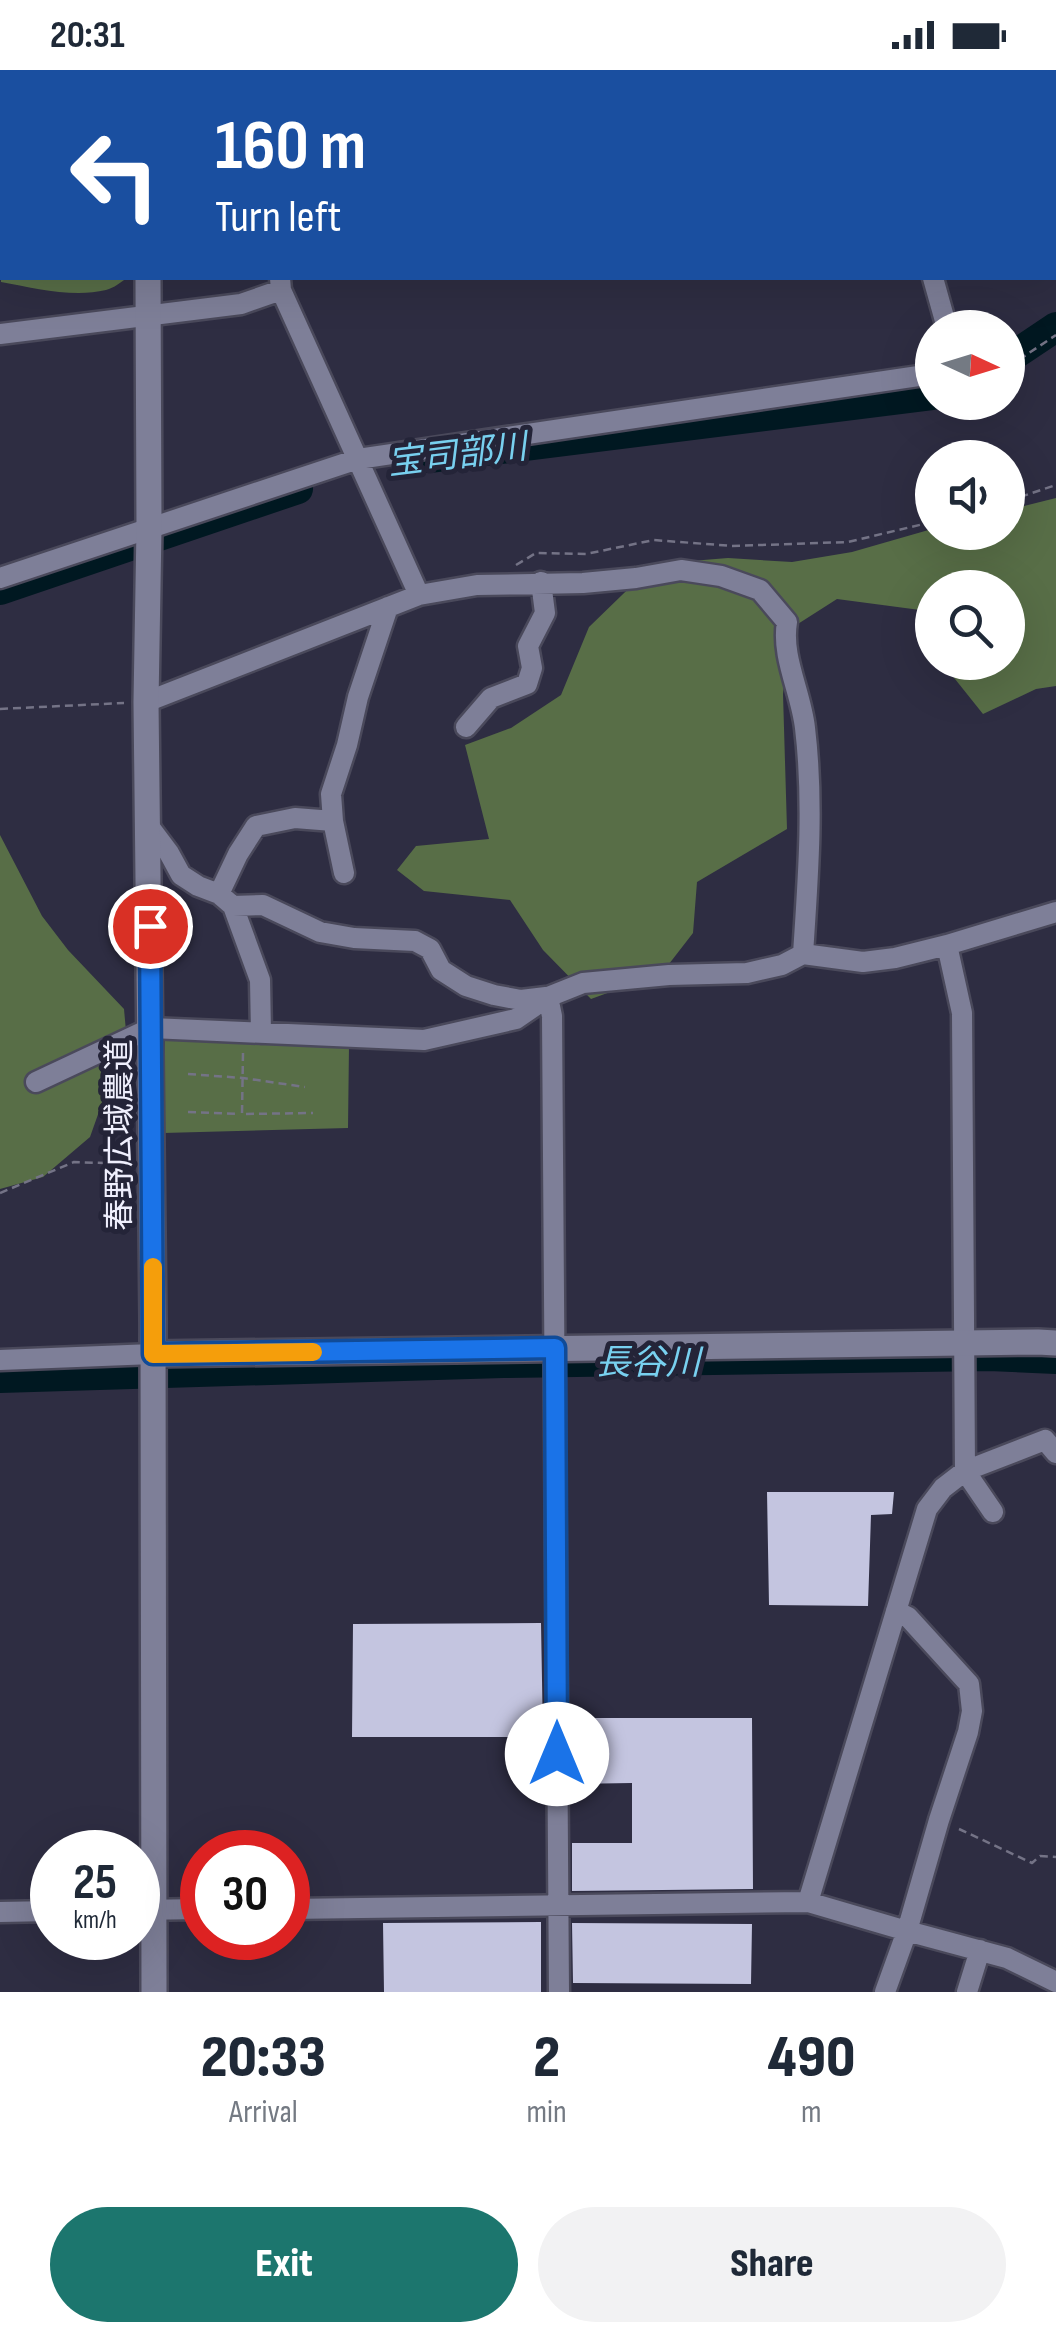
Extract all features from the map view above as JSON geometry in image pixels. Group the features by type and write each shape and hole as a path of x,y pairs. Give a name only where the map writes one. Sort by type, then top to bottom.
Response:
{"street":[{"name":"春野広域農道","path":"146,1830 154,1393 146,702 148,280"},
{"path":"935,280 942,310"},
{"path":"0,334 241,304 280,284 419,595"},
{"path":"0,578 149,540 358,459 915,377"},
{"path":"146,702 419,595 484,584 583,582 681,570 721,576 760,590 787,622 784,641 805,726 810,791 802,954"},
{"path":"466,727 492,698 528,684 532,668 528,646 544,614 541,582"},
{"path":"344,874 331,794 388,607"},
{"path":"252,1032 260,980 226,900 238,854 256,826 295,818 333,821"},
{"path":"148,825 181,874 226,900 263,905 320,932 415,941 430,949 441,970 466,986 520,1000 548,997"},
{"path":"36,1082 151,1028 424,1040 516,1019 548,997 583,983 747,973 782,966 802,954 864,962 894,958 1056,912"},
{"path":"947,946 962,1013 966,1471 992,1512"},
{"path":"548,997 552,1016 559,1992"},
{"path":"0,1360 153,1354 555,1358 964,1353 1056,1343"},
{"path":"808,1902 928,1509 942,1488 966,1471 1045,1440 1056,1452"},
{"path":"885,1992 908,1932 972,1710 969,1684 908,1617 896,1611"},
{"path":"310,1909 808,1902 1007,1958 1056,1982"},
{"path":"0,1912 30,1911"},
{"path":"967,1992 980,1950"},
{"name":"春野広域農道","path":"150,1960 154,1992"}],"path":[{"path":"1025,356 1056,335"},
{"path":"1025,495 1056,485"},
{"path":"484,584 536,554 586,554 654,540 732,546 848,542 915,526"},
{"path":"0,709 146,702"},
{"path":"242,1114 242,1078 252,1032"},
{"path":"188,1074 304,1086"},
{"path":"188,1112 313,1113"},
{"path":"0,1193 74,1162 152,1164"},
{"path":"939,1820 1032,1863 1040,1856 1056,1857"}],"green space":[{"path":"124,280 109,289 80,293 1,282"},
{"path":"1056,498 1056,686 1036,689 983,714 956,680 1025,680 1025,570 915,570 915,609 837,599 790,629 783,694 787,829 697,882 693,933 662,973 591,999 543,950 510,900 424,891 397,870 416,846 489,839 465,745 511,728 561,695 589,627 654,564 728,558 792,562 852,552 915,534 915,550 1025,550 1025,506"},
{"path":"0,835 42,916 124,1009 128,1053 90,1137 43,1177 0,1189"},
{"path":"165,1037 349,1046 348,1128 163,1133"}],"building":[{"path":"767,1492 894,1492 892,1514 871,1515 868,1606 769,1605"},
{"path":"541,1623 543,1737 352,1737 353,1624"},
{"path":"571,1718 752,1718 753,1889 572,1891 572,1843 632,1843 632,1783 571,1784"},
{"path":"541,1922 541,1992 384,1992 383,1923"},
{"path":"572,1923 752,1924 751,1984 573,1983"}],"waterway":[{"name":"宝司部川","path":"1025,348 1056,327"},
{"name":"宝司部川","path":"429,458 915,397"},
{"name":"宝司部川","path":"0,590 298,489"},
{"name":"長谷川","path":"0,1378 503,1363 989,1356 1056,1359"}],"slow traffic":[{"path":"153,1267 153,1354 313,1352"}],"route":[{"path":"150,926 153,1354 555,1348 557,1754"}]}
